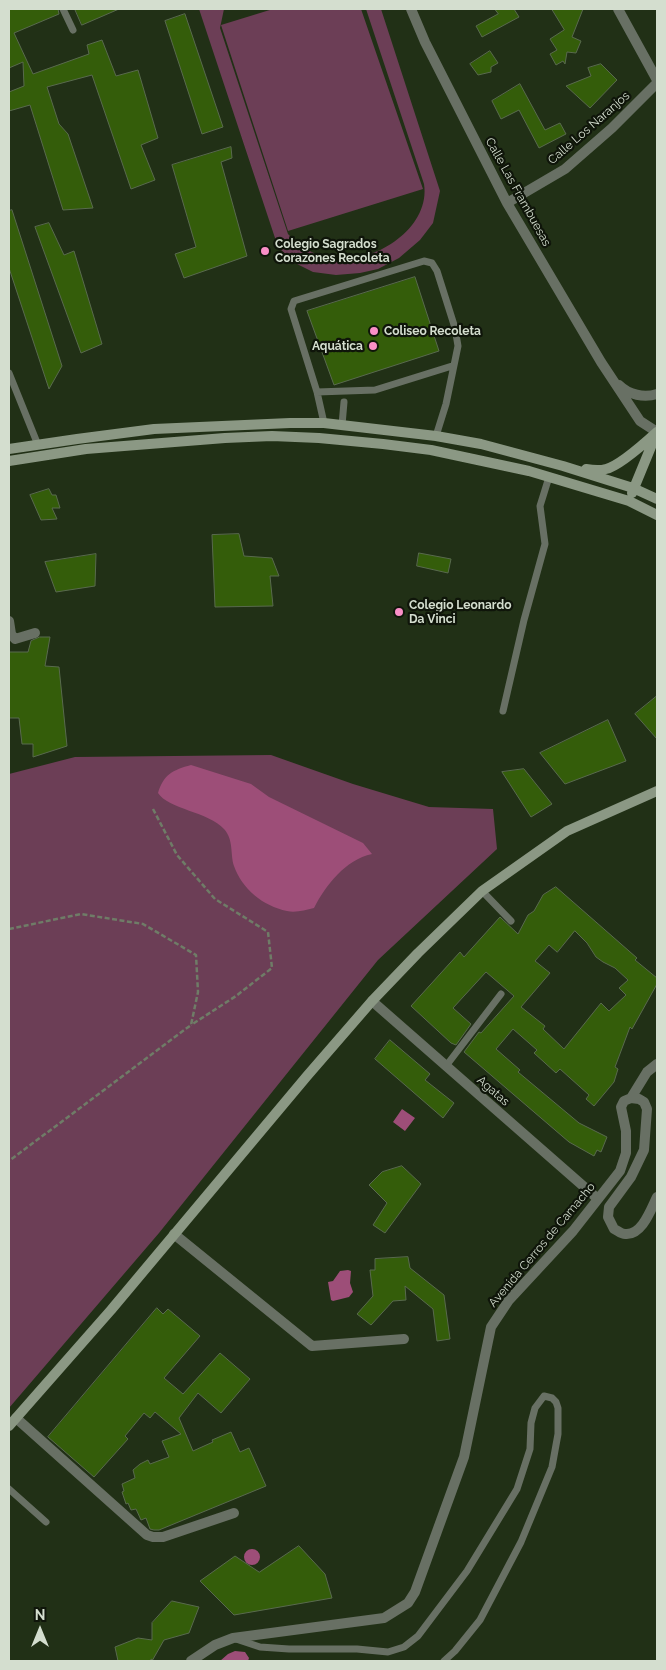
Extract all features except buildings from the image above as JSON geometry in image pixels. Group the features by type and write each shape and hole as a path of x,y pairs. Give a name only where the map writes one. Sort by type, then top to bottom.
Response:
{"main road":[{"path":"9,450 154,429 324,423 436,436 481,444 563,466 656,496 653,512 629,501 549,477 431,450 374,443 272,436 86,449 9,461"},
{"path":"563,466 607,469 615,466 657,432"},
{"path":"629,501 657,432"},
{"path":"9,1426 111,1310 372,1001 418,953 482,891 567,831 657,791"}],"street":[{"name":"Calle Las Frambuesas","path":"411,9 425,42 507,203 640,422 657,432"},
{"path":"618,9 657,81"},
{"name":"Calle Los Naranjos","path":"507,203 565,169 612,128 657,81"},
{"name":"Calle Las Frambuesas","path":"614,381 622,389 632,394 643,396 657,394"},
{"path":"9,621 11,634 15,639 35,633"},
{"name":"Agatas","path":"372,1001 598,1199"},
{"path":"657,1064 647,1072 631,1098 644,1102 647,1109 644,1150 632,1177 609,1207 608,1216 614,1229 625,1234 636,1231 645,1221 657,1197"},
{"name":"Avenida Cerros de Camacho","path":"191,1661 215,1645 233,1638 384,1618 408,1603 418,1584 464,1457 491,1327 509,1300 573,1231 620,1171 626,1152 626,1131 622,1106 624,1101 631,1098"},
{"path":"174,1234 312,1346 404,1339"},
{"path":"16,1418 148,1536 153,1538 163,1537 234,1513"}],"lane":[{"path":"63,9 73,30"},
{"path":"324,423 317,392 291,309 294,301 424,261 432,263 437,271 455,328 458,346 452,366 446,404 436,436"},
{"path":"317,392 344,396 375,390 452,366"},
{"path":"9,373 11,384 38,445"},
{"path":"342,425 344,396"},
{"path":"503,711 524,620 545,544 540,506 549,477"},
{"path":"482,891 512,922"},
{"path":"446,1066 502,994"},
{"path":"233,1638 260,1647 289,1650 357,1649 388,1652 404,1647 418,1636 467,1571 517,1489 530,1449 531,1424 535,1408 544,1396 552,1398 558,1408 558,1434 552,1467 521,1542 480,1620 455,1652 444,1661"},
{"path":"9,1489 46,1522"}],"path":[{"path":"9,1161 272,968 268,932 215,899 177,855 153,809"},
{"path":"9,928 81,914 143,924 196,955 198,992 192,1025"}],"shaded area":[{"path":"199,9 224,9 220,28 288,234 302,247 313,253 324,257 347,259 364,256 396,241 418,216 424,200 424,184 366,9 381,9 440,191 433,223 420,240 399,258 378,269 336,275 313,272 295,263 278,247"},
{"path":"273,9 361,9 423,189 288,231 221,25"},
{"path":"271,755 353,784 429,807 493,809 497,849 378,960 159,1233 9,1408 9,774 75,757"},
{"path":"191,765 251,784 269,797 363,843 372,854 353,862 337,875 324,891 314,908 290,912 278,909 254,895 242,882 234,866 229,838 224,829 209,818 170,803 158,793 166,777 179,769"},
{"path":"402,1109 415,1118 405,1131 393,1122"},
{"path":"340,1271 351,1271 350,1283 353,1292 349,1297 331,1300 328,1282 333,1281"},
{"path":"249,1549 255,1549 260,1554 258,1563 249,1565 244,1560 244,1554"},
{"path":"235,1651 245,1652 249,1658 248,1661 220,1661 228,1654"}],"place":[{"name":"Colegio Sagrados Corazones Recoleta","path":"265,251"},
{"name":"Coliseo Recoleta","path":"374,331"},
{"name":"Aquática","path":"373,346"},
{"name":"Colegio Leonardo Da Vinci","path":"399,612"}]}
